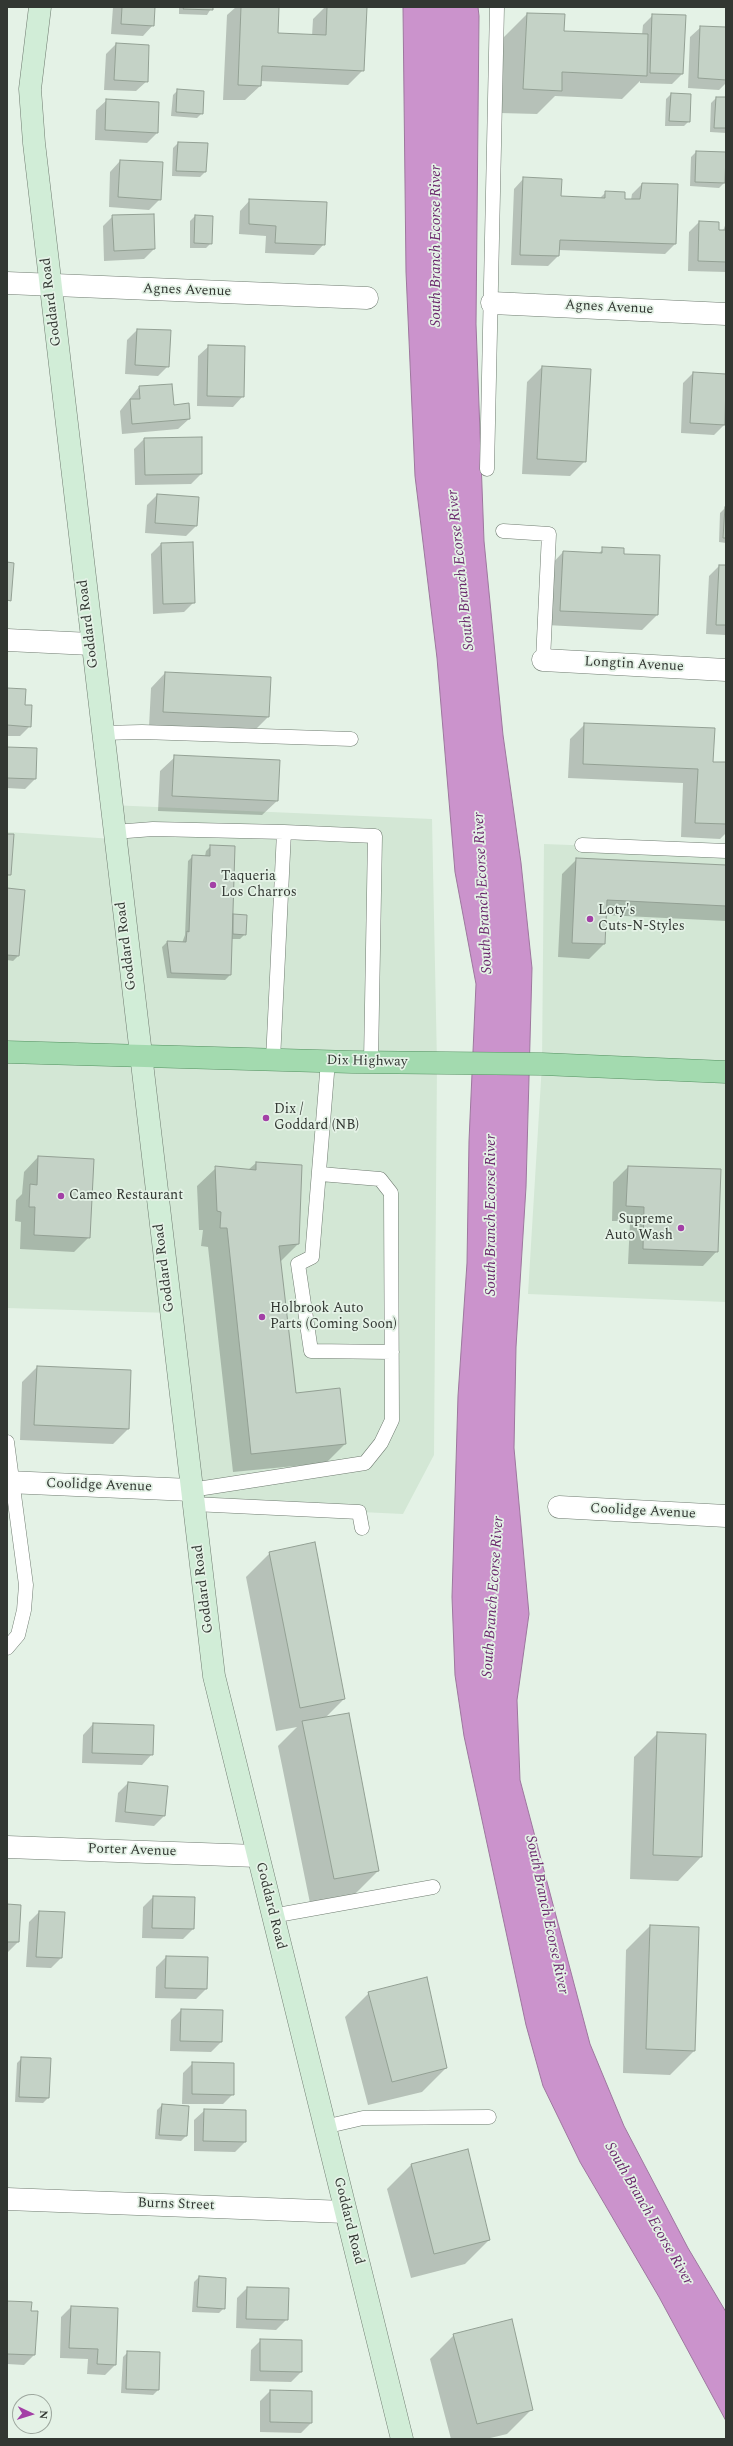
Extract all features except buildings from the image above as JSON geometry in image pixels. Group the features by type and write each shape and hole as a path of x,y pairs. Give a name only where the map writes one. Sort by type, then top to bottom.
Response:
{"main road":[{"name":"Dix Highway","path":"7,1052 273,1060 459,1064 542,1064 726,1072"}],"street":[{"name":"Goddard Road","path":"40,7 30,90 50,285 91,644 214,1676 257,1856 402,2439"},
{"name":"Agnes Avenue","path":"7,283 367,298"},
{"name":"Agnes Avenue","path":"492,303 726,314"},
{"path":"7,640 91,644"},
{"name":"Longtin Avenue","path":"542,660 726,670"},
{"name":"Coolidge Avenue","path":"10,1482 192,1497"},
{"name":"Coolidge Avenue","path":"559,1507 726,1516"},
{"name":"Porter Avenue","path":"7,1847 257,1856"},
{"name":"Burns Street","path":"7,2199 345,2212"}],"lane":[{"path":"487,468 492,303 497,7"},
{"path":"503,531 548,534 542,660"},
{"path":"102,732 351,739"},
{"path":"114,832 154,829 375,836 371,1061"},
{"path":"273,1060 284,832"},
{"path":"582,845 726,851"},
{"path":"328,1061 320,1174 312,1257 298,1264 311,1351 392,1352"},
{"path":"192,1497 365,1463 381,1443 392,1420 391,1193 380,1179 320,1174"},
{"path":"7,1442 10,1482 26,1585 24,1610 18,1634 7,1648"},
{"path":"192,1497 359,1512 362,1528"},
{"path":"272,1916 433,1887"},
{"path":"324,2127 363,2118 489,2117"}],"shaded area":[{"path":"110,805 432,819 437,1063 434,1455 403,1514 193,1504 171,1313 7,1308 7,832 114,839"},
{"path":"544,844 726,851 726,1302 528,1294 542,1064"}],"water":[{"name":"South Branch Ecorse River","path":"403,7 478,7 479,16 476,324 484,541 503,735 521,863 532,968 526,1187 516,1347 514,1448 529,1614 517,1700 520,1780 590,2044 624,2126 688,2248 726,2312 726,2421 659,2297 580,2162 543,2086 526,2025 464,1736 455,1675 452,1597 458,1396 467,1263 469,1141 476,984 455,872 437,658 415,476 406,272"}],"place":[{"name":"Taqueria Los Charros","path":"213,885"},
{"name":"Loty's Cuts-N-Styles","path":"590,919"},
{"name":"Dix / Goddard (NB)","path":"266,1118"},
{"name":"Cameo Restaurant","path":"61,1196"},
{"name":"Supreme Auto Wash","path":"681,1228"},
{"name":"Holbrook Auto Parts (Coming Soon)","path":"262,1317"}]}
